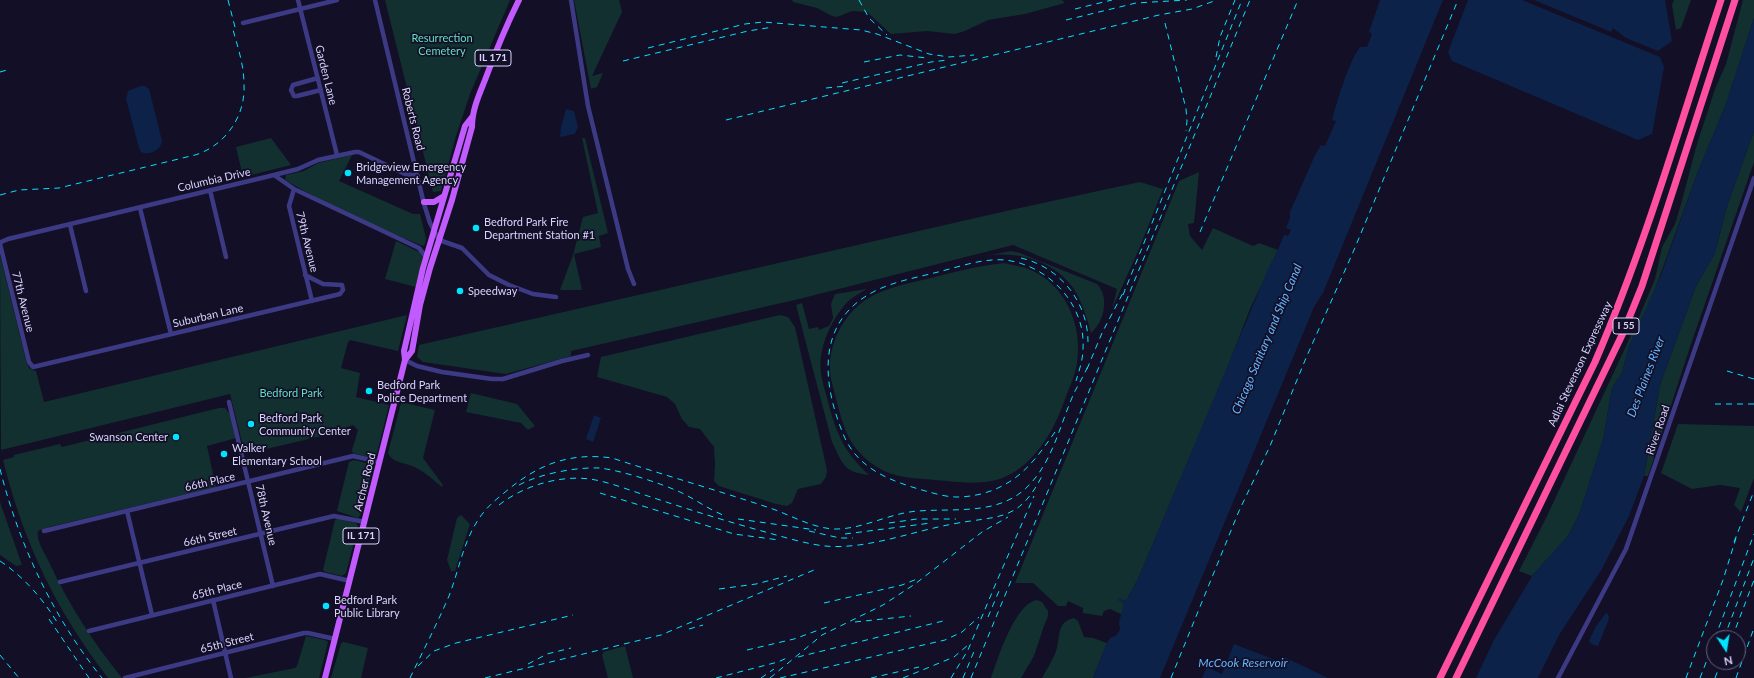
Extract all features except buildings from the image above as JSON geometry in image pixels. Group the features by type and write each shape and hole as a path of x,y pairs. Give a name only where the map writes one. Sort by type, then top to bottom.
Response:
{"highway":[{"name":"Adlai Stevenson Expressway","path":"1440,678 1595,362 1615,317 1636,259 1720,0"},
{"name":"I 55","path":"1456,678 1623,333 1642,286 1735,0"}],"main road":[{"name":"Archer Road","path":"405,360 412,351 420,305 472,127 472,117 495,54 519,0"},
{"name":"Archer Road","path":"325,678 405,360 404,351 411,314 464,126 472,117"},
{"path":"424,202 434,202 444,196"}],"street":[{"name":"Garden Lane","path":"298,0 337,155"},
{"path":"243,23 337,0"},
{"name":"Roberts Road","path":"375,0 424,202 430,223 439,240"},
{"path":"571,0 588,106 628,268 634,284"},
{"path":"318,78 293,85 291,90 294,96 297,96 321,90"},
{"path":"274,175 298,169 313,161 337,155 359,152 405,174 418,176"},
{"path":"274,175 294,189 419,248 426,257"},
{"name":"Columbia Drive","path":"1,242 274,175"},
{"name":"River Road","path":"1558,678 1626,549 1754,178"},
{"name":"79th Avenue","path":"294,189 289,206 312,301"},
{"path":"210,190 226,256"},
{"path":"140,208 171,334"},
{"path":"70,225 86,291"},
{"path":"439,240 462,248 489,274 508,285 533,294 556,297"},
{"name":"77th Avenue","path":"1,242 6,270 29,362 32,366"},
{"path":"419,248 430,247"},
{"name":"Suburban Lane","path":"32,366 36,367 312,301 340,294 344,290 340,284 323,284 305,275"},
{"path":"405,360 417,366 442,372 492,379 503,379 562,361 588,355"},
{"name":"78th Avenue","path":"230,402 273,586"},
{"name":"66th Place","path":"44,531 353,456 380,462"},
{"path":"127,511 152,615"},
{"name":"66th Street","path":"60,582 334,516 365,522"},
{"name":"65th Place","path":"89,631 320,574 350,581"},
{"path":"213,600 231,678"},
{"name":"65th Street","path":"125,678 308,632 335,639"}],"green space":[{"name":"Resurrection Cemetery","path":"385,0 510,0 470,94 456,136 441,191 433,192"},
{"path":"574,0 619,0 622,12 592,76 603,73 597,87 591,89"},
{"path":"792,0 1062,0 1065,3 1025,14 988,20 955,34 927,31 891,34 867,12 852,11 837,17 817,8 793,2"},
{"path":"1674,0 1691,0 1681,28 1676,30 1672,5"},
{"path":"1743,0 1754,0 1754,18 1726,104 1697,174 1651,300 1629,346 1622,373 1612,388 1603,440 1579,515 1568,536 1532,576 1519,571 1547,516 1633,331 1655,279 1662,247 1675,224 1697,144 1715,89 1726,64"},
{"path":"1754,131 1754,162 1690,347 1648,476 1644,476 1660,385 1696,286 1715,253 1727,206"},
{"path":"271,138 291,165 243,177 236,147"},
{"path":"582,138 585,138 608,233 599,236 601,247 574,254 582,290 560,290 573,255 583,217 598,213"},
{"path":"352,155 339,181 413,214 420,214 426,238 423,246 353,216 285,180 286,175 304,171 318,163"},
{"path":"1199,172 1194,223 1188,224 1190,236 1202,250 1213,228 1253,246 1259,243 1278,250 1250,309 1226,371 1138,579 1126,601 1118,599 1124,604 1123,615 1110,609 1104,611 1102,616 1083,613 1083,608 1068,601 1066,606 1058,606 1033,583 1015,583 1179,181"},
{"path":"1140,182 1163,189 1139,249 1112,309 1117,289 1013,245 799,299 571,351 571,356 506,374 423,362 417,357 419,345 1015,209"},
{"path":"396,241 419,252 423,257 416,287 385,279"},
{"path":"1011,251 1020,253 1097,284 1103,296 1104,310 1096,328 1091,333 1086,315 1072,286 1051,268 1026,257 1012,255 985,256"},
{"name":"Bedford Park","path":"0,255 27,364 30,369 36,371 44,402 407,315 398,351 350,340 348,342 341,368 360,373 356,397 389,405 376,457 371,458 353,453 352,450 358,430 353,425 330,434 245,454 230,394 1,450"},
{"path":"1004,263 1026,268 1040,275 1051,283 1061,294 1074,320 1078,349 1076,368 1060,413 1049,435 1042,446 1025,464 1005,477 988,482 961,482 912,478 890,473 877,467 860,453 849,438 842,420 831,376 830,358 836,336 848,316 864,301 886,290 956,272"},
{"path":"867,289 848,302 833,322 823,347 821,356 821,373 831,414 838,434 853,459 869,475 854,472 845,466 832,442 796,305 802,303 809,329 818,327 819,330 829,326 833,318 831,304 835,294"},
{"path":"780,315 788,317 795,327 827,470 826,477 821,484 798,489 792,503 787,506 719,486 714,481 714,447 700,429 689,427 682,419 675,404 667,397 597,377 601,357"},
{"path":"471,393 517,404 535,426 528,430 521,423 466,412"},
{"path":"401,403 435,410 423,458 443,485 442,487 423,472 394,460 388,453"},
{"name":"Bedford Park","path":"219,408 225,408 230,414 236,438 207,446 216,487 49,527 38,531 38,538 41,546 72,606 91,636 122,678 108,678 89,653 57,601 44,575 21,520 11,491 3,460 14,457 14,455 60,444 62,447"},
{"path":"1678,424 1754,426 1754,478 1741,512 1734,505 1740,488 1720,485 1692,489 1661,473"},
{"path":"354,460 371,464 373,467 361,514 358,518 337,511 349,462"},
{"path":"0,502 22,565 16,566 0,555"},
{"path":"461,515 470,524 455,571 451,571 447,560 457,518"},
{"path":"338,518 356,523 358,526 346,573 342,576 325,572 323,570 335,520"},
{"path":"1037,600 1042,602 1048,611 1048,616 1034,656 1021,678 991,678 1008,633 1015,621 1029,603"},
{"path":"1074,618 1078,621 1084,637 1093,638 1107,643 1093,678 1042,678 1053,659 1061,628 1068,620"},
{"path":"306,636 328,642 319,678 245,678 295,668 297,666"},
{"path":"344,642 368,648 361,678 331,678 341,643"},
{"path":"625,646 633,678 608,678 602,655 603,652"}],"water":[{"name":"Chicago Sanitary and Ship Canal","path":"1380,0 1443,0 1323,293 1314,307 1160,678 1093,678 1107,643 1110,638 1117,635 1120,629 1119,622 1124,604 1118,600 1118,598 1126,601 1138,579 1272,260 1274,259 1284,235 1288,236 1291,230 1286,228 1290,218 1290,212 1315,155 1321,145 1325,146 1336,121 1332,120 1344,82 1356,53 1360,47 1367,47 1372,34 1369,32"},
{"path":"1468,0 1522,0 1660,57 1664,67 1652,134 1638,140 1452,61 1448,52"},
{"path":"1534,0 1665,0 1672,41 1658,51 1626,38 1613,28 1611,32"},
{"name":"Des Plaines River","path":"1754,18 1754,131 1727,206 1715,253 1696,286 1660,385 1644,476 1629,516 1602,569 1559,635 1538,678 1476,678 1494,640 1532,576 1568,536 1579,515 1603,440 1612,388 1622,373 1629,346 1661,275 1697,174 1726,104"},
{"path":"145,86 149,89 162,141 160,147 151,153 141,152 139,148 126,99 128,91"},
{"path":"566,109 574,111 578,127 575,134 560,137 561,127"},
{"path":"594,415 601,418 593,442 586,439"},
{"path":"1606,613 1608,614 1609,619 1598,646 1593,645 1589,641 1596,626"},
{"name":"McCook Reservoir","path":"1234,644 1278,661 1284,657 1328,678 1202,678 1207,667 1222,674"}],"railway":[{"path":"228,0 236,31"},
{"path":"859,0 869,18 887,35"},
{"path":"1075,9 1112,0"},
{"path":"1066,20 1136,3 1187,0"},
{"path":"726,120 1159,15 1192,9 1217,0"},
{"path":"1216,57 1220,37 1235,0"},
{"path":"1123,295 1242,0"},
{"path":"971,678 1250,0"},
{"path":"1200,232 1298,0"},
{"path":"1171,678 1239,511 1270,446 1306,358 1354,250 1458,0"},
{"path":"648,48 745,24 763,22 861,30 877,34 929,54 949,57 974,55"},
{"path":"1165,23 1186,109 1186,131"},
{"path":"0,195 19,190 59,188 195,155 216,145 232,128 244,96 243,69 232,26"},
{"path":"623,61 748,31 773,27"},
{"path":"864,62 900,55 927,58"},
{"path":"842,83 931,62 948,60"},
{"path":"0,72 7,70"},
{"path":"826,88 846,86"},
{"path":"1021,258 1048,269 1069,288 1083,313 1087,327 1088,342"},
{"path":"1055,432 1044,448 1025,469 1011,481 992,491 963,497 944,496 887,478 867,465 858,457 844,436 831,396 828,375 829,355 833,336 842,319 856,304 875,291 904,280 969,264 987,260 1005,260 1021,263 1049,278 1071,302 1078,317 1082,332 1083,349 1081,365 1076,381"},
{"path":"1087,369 1102,333 1125,289"},
{"path":"410,678 449,596 465,547 478,520 500,496 516,483 541,468 567,459 581,457 612,458 767,507 816,526 833,529 854,527 907,512 964,510 993,506 1007,501 1019,494 1039,473 1046,462 1075,391 1089,364"},
{"path":"1727,371 1754,379"},
{"path":"1715,404 1754,404"},
{"path":"519,485 527,481 569,470 590,468 608,469 640,477 672,488 723,515"},
{"path":"0,469 17,525 40,579 68,630 84,655 102,678"},
{"path":"499,505 519,492 542,483 554,480 578,478 590,479 613,484 710,516 790,539 825,546 841,546 873,543 938,527 1005,514 1024,502 1042,476"},
{"path":"1734,542 1754,491"},
{"path":"600,493 734,534 779,540"},
{"path":"951,678 968,650 1034,496"},
{"path":"770,678 822,635 883,605 915,584 982,532 1008,517"},
{"path":"738,519 816,530"},
{"path":"889,523 917,519 956,519"},
{"path":"845,534 931,523"},
{"path":"809,531 840,538 853,538"},
{"path":"1718,630 1754,534"},
{"path":"1686,678 1723,580 1736,538"},
{"path":"1727,630 1754,558"},
{"path":"0,561 9,567 32,588 57,622"},
{"path":"485,678 661,635 814,570"},
{"path":"719,589 756,584 787,576"},
{"path":"824,603 902,585 917,579"},
{"path":"1735,630 1754,580"},
{"path":"988,617 999,591"},
{"path":"418,666 434,651 456,643 573,615"},
{"path":"855,622 911,616"},
{"path":"780,678 945,640 962,632 979,617"},
{"path":"49,619 89,678"},
{"path":"798,657 943,621"},
{"path":"689,629 703,625"},
{"path":"747,650 794,639 827,627"},
{"path":"1736,678 1754,628"},
{"path":"903,678 954,657 968,645"},
{"path":"528,664 547,654 571,648"},
{"path":"963,678 975,649"},
{"path":"0,655 19,678"},
{"path":"716,678 778,662 789,657"},
{"path":"1700,678 1706,663"},
{"path":"871,678 919,667"},
{"path":"761,678 774,669"},
{"path":"1715,678 1718,670"}],"place":[{"name":"Bridgeview Emergency Management Agency","path":"348,173"},
{"name":"Bedford Park Fire Department Station #1","path":"476,228"},
{"name":"Speedway","path":"460,291"},
{"name":"Bedford Park Police Department","path":"369,391"},
{"name":"Bedford Park Community Center","path":"251,424"},
{"name":"Swanson Center","path":"176,437"},
{"name":"Walker Elementary School","path":"224,454"},
{"name":"Bedford Park Public Library","path":"326,606"}]}
